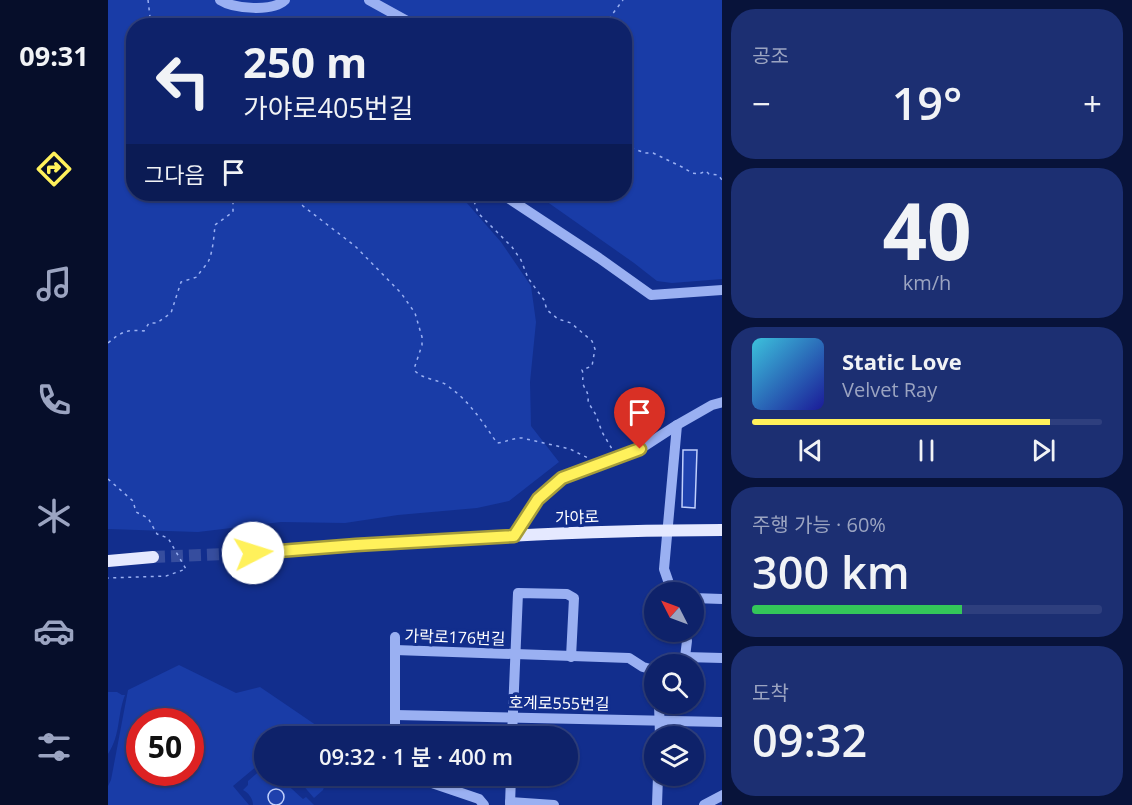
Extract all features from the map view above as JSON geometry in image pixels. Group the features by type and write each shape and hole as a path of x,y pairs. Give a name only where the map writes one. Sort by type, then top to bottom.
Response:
{"main road":[{"name":"가야로","path":"253,553 514,536 722,530"},
{"path":"108,561 153,557"}],"street":[{"path":"220,0 232,5 265,8 276,6 285,0"},
{"path":"369,0 402,18"},
{"path":"513,201 651,295 722,290"},
{"path":"514,536 538,499 562,478 640,449 712,405 722,402"},
{"path":"669,582 664,569 677,425"},
{"name":"가락로176번길","path":"513,726 518,593 567,594 574,598 571,657"},
{"path":"704,598 722,598"},
{"path":"395,637 395,726"},
{"name":"가락로176번길","path":"395,650 629,658 644,667"},
{"path":"704,658 722,658"},
{"path":"660,714 660,726"},
{"name":"호계로555번길","path":"395,716 722,722"},
{"path":"440,786 479,799 484,805"},
{"path":"511,786 510,803 554,805"},
{"path":"657,805 658,786"},
{"path":"704,805 722,796"}],"path":[{"path":"148,0 151,18"},
{"path":"610,18 623,0"},
{"path":"632,149 653,153 692,173 699,174 706,171 718,175 722,180"},
{"path":"108,343 116,336 130,330 144,331 148,323 157,324 171,313 181,282 197,277 208,262 215,225 233,212 233,201"},
{"path":"298,201 356,246 401,293 415,313 422,337 415,371 419,375 438,381 464,399 497,444 522,438 570,449 591,459"},
{"path":"474,201 478,213 512,247 521,260 528,278 544,300 547,310 558,319 571,323 592,341 595,350 592,366 582,370 583,383 588,394 588,402 615,458"},
{"path":"108,479 133,501 136,512 148,518 158,534 168,538 186,569 166,576 108,578"}],"shaded area":[{"path":"108,0 722,0 722,279 672,283 657,281 546,201 632,201 632,18 126,18 126,201 465,201 501,242 531,286 536,322 530,382 531,426 559,462 509,501 477,508 398,515 345,523 281,522 198,532 108,529"},
{"path":"179,665 236,693 260,687 317,726 254,726 254,768 233,786 249,805 108,805 108,786 128,690"},
{"path":"108,692 125,695 115,739 108,754"},
{"path":"254,776 254,786 288,786 303,799 306,797 314,805 253,805 250,796 243,790 248,785 248,781"},
{"path":"304,786 324,786 323,790 314,798"}],"building":[{"path":"683,450 697,450 695,508 682,507"},
{"path":"273,789 279,789 284,797 282,803 273,805 268,800 268,794"}],"tunnel":[{"path":"153,557 253,553"}],"route":[{"path":"253,553 514,536 538,499 562,478 640,449"}]}
